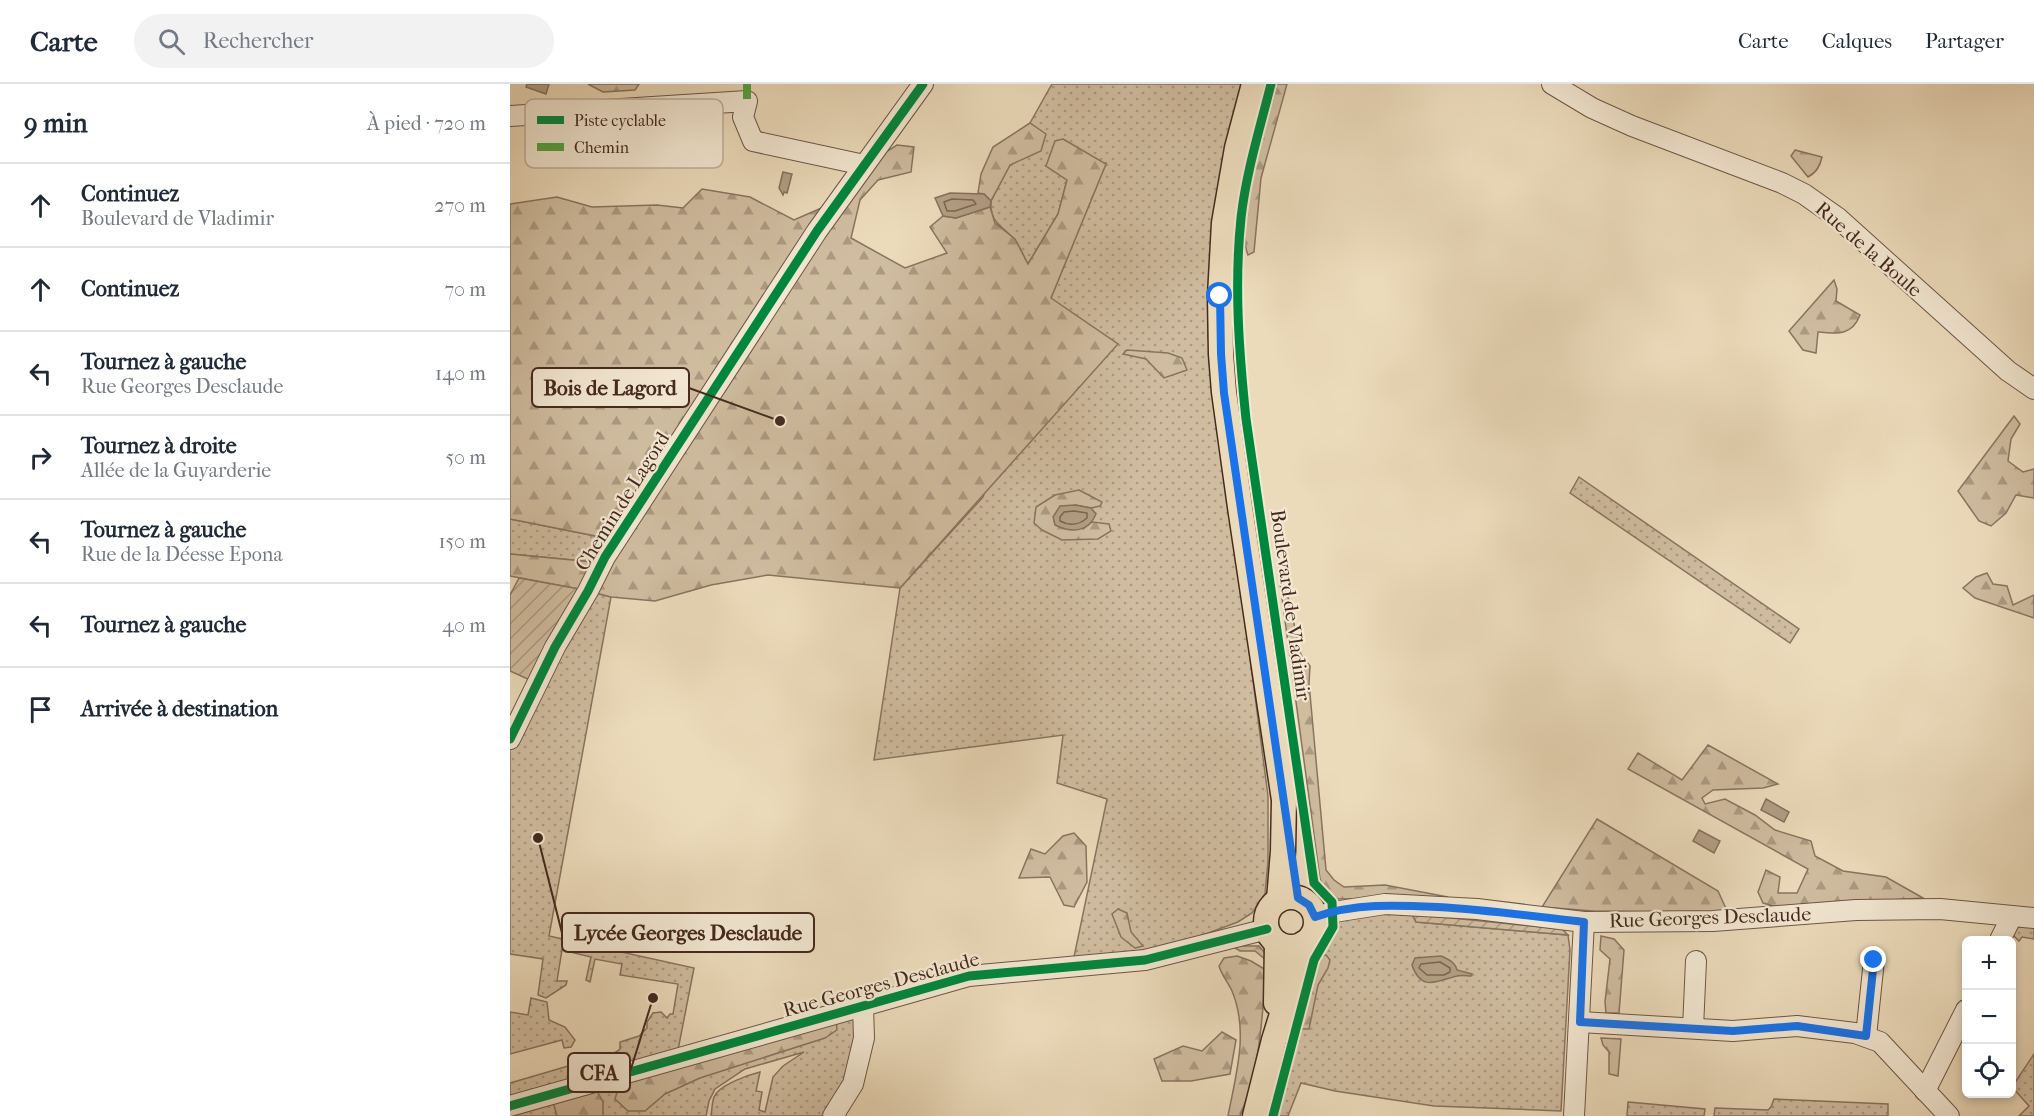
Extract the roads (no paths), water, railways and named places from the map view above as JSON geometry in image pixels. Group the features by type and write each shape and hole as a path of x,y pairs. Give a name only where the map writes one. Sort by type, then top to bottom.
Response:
{"main road":[{"name":"Boulevard de Vladimir","path":"1254,84 1237,148 1224,223 1220,296 1221,354 1238,496 1284,800 1288,899"},
{"path":"1255,1116 1274,1040 1304,943 1313,932 1315,917 1309,905 1288,899 1272,905 1268,912 1278,963 1274,1040"},
{"path":"1272,936 1291,946 1304,943"}],"street":[{"name":"Chemin de Lagord","path":"510,739 555,647 588,591 605,556 817,231 923,84"},
{"name":"Rue de la Boule","path":"1552,84 1592,108 1632,126 1782,183 1804,194 1838,218 2008,371 2034,389"},
{"path":"723,103 747,101 743,117 753,141 864,165"},
{"path":"510,116 525,115"},
{"name":"Rue Georges Desclaude","path":"1315,917 1385,904 1477,909 1584,922 1713,921 1856,910 1940,909 2034,918"},
{"path":"2003,936 2012,916"},
{"path":"1574,1116 1584,922"},
{"name":"Rue Georges Desclaude","path":"510,1106 969,976 1145,960 1272,936"},
{"path":"1866,1036 1874,960"},
{"path":"1693,1028 1696,961"},
{"path":"833,1116 853,1084 864,1038 863,1006"},
{"path":"1925,1091 1962,1018"},
{"path":"1580,1022 1733,1031 1797,1026 1866,1036 1880,1042 1925,1091 1942,1114"}],"water":[{"path":"527,84 549,84 546,94 526,87"},
{"path":"783,172 792,174 787,193 784,192 783,195 779,188"},
{"path":"950,193 984,194 991,201 990,207 956,218 943,216 935,198"},
{"path":"1075,505 1091,508 1096,514 1093,520 1079,530 1055,525 1053,517 1060,506"},
{"path":"1766,799 1789,812 1784,822 1761,810"},
{"path":"1699,830 1720,841 1714,853 1693,841"},
{"path":"1441,956 1453,963 1457,970 1472,974 1471,976 1459,976 1436,982 1425,982 1420,979 1412,965 1415,958"}],"place":[{"name":"Bois de Lagord","path":"780,421"},
{"name":"Lycée Georges Desclaude","path":"538,838"},
{"name":"CFA","path":"653,998"}]}
